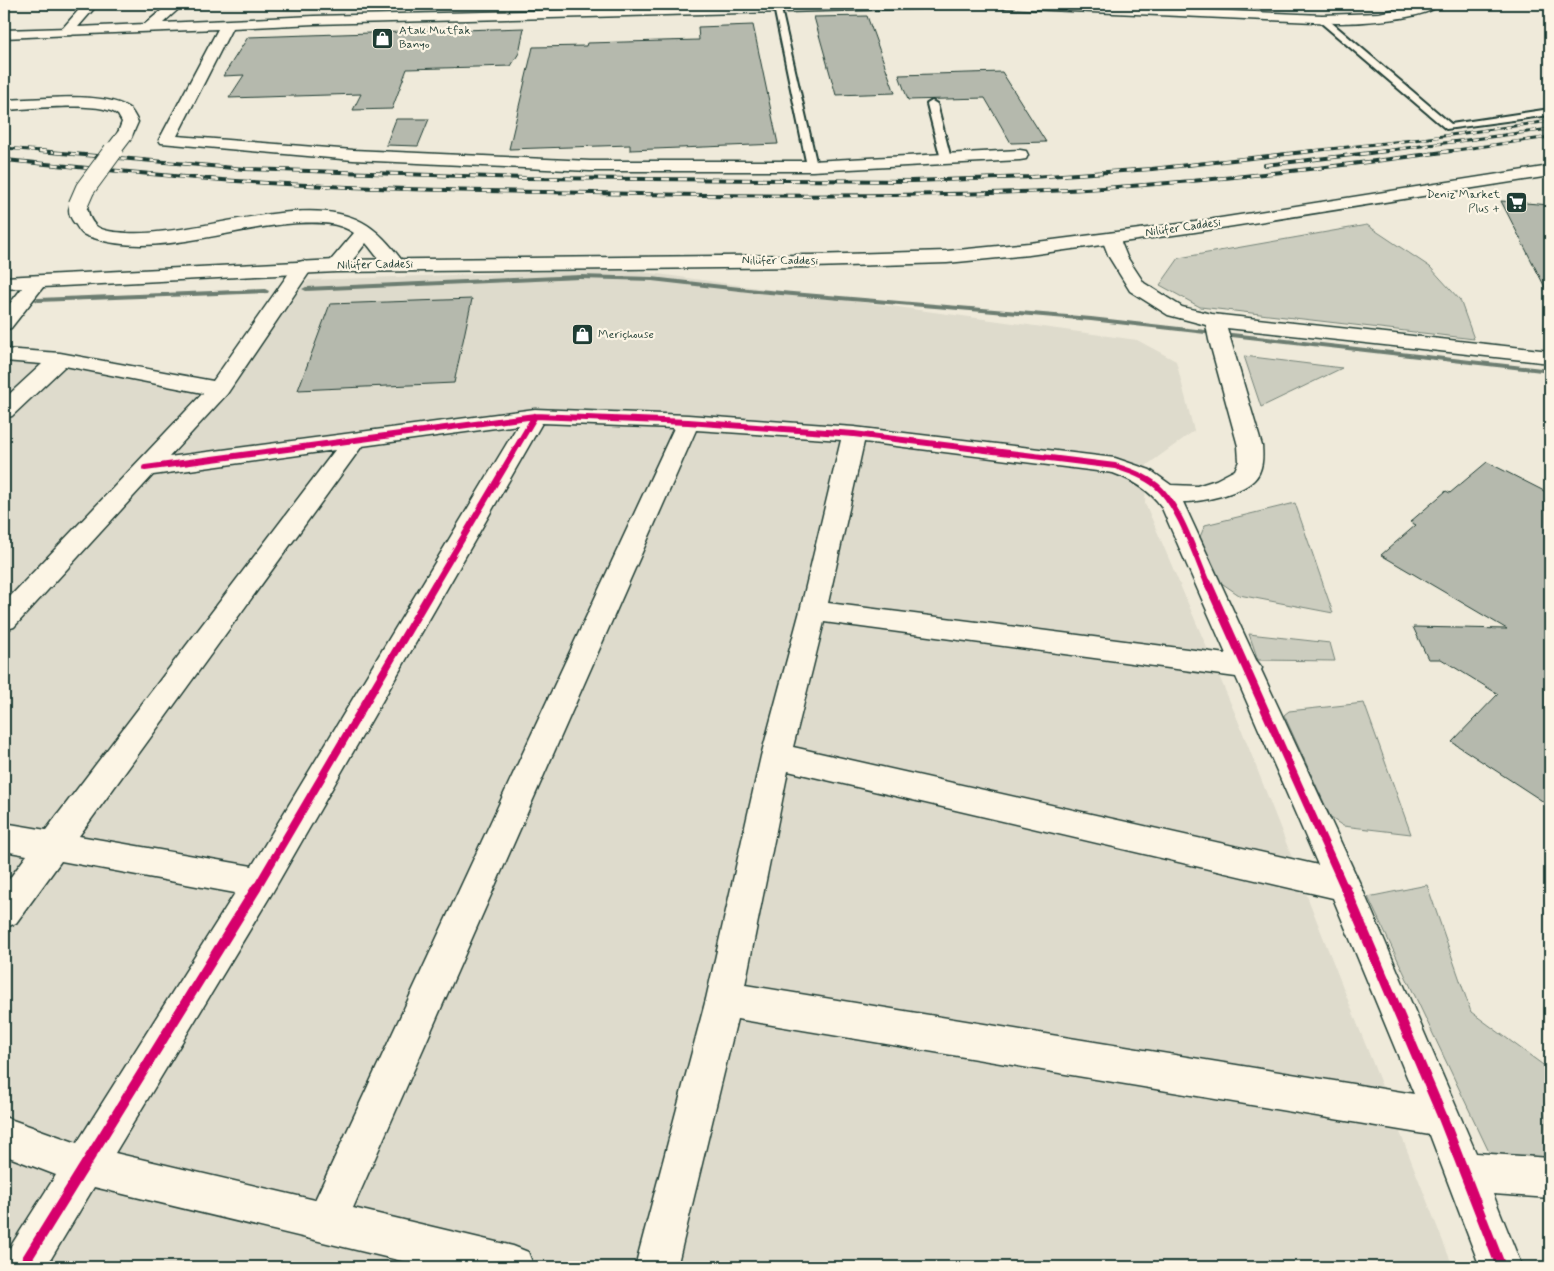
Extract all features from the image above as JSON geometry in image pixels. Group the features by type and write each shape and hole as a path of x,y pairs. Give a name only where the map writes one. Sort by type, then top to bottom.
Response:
{"street":[{"path":"67,32 91,4"},
{"path":"150,27 177,4"},
{"path":"314,20 327,4"},
{"path":"4,34 314,20 777,9 899,4 976,4"},
{"path":"983,4 1322,19 1363,19 1398,14 1433,4"},
{"path":"228,23 167,140 353,155 590,166 812,166 1020,155"},
{"path":"4,105 83,102 108,105 125,113 130,122 126,135 85,189 78,205 79,218 86,227 98,234 119,238 181,236 270,220 297,218 340,220 356,225 365,232 395,265"},
{"name":"Nilüfer Caddesi","path":"4,283 336,266 812,261 937,257 1029,249 1111,239 1550,171"},
{"path":"336,266 365,232"},
{"path":"1111,239 1118,257 1137,287 1175,310 1218,330 1550,357"},
{"path":"4,620 219,389 303,267"},
{"path":"4,324 37,282"},
{"path":"1166,493 1197,494 1226,486 1245,476 1251,461 1250,446 1218,330"},
{"path":"4,355 60,359 219,389"},
{"path":"4,411 60,359"},
{"path":"145,468 535,416 688,422 854,434 1115,466 1135,472 1154,482 1166,493 1248,668 1443,1118 1501,1267"},
{"path":"22,1267 260,882 535,416"},
{"path":"326,1222 688,422"},
{"path":"656,1267 724,999 776,756 813,611 854,434"},
{"path":"4,912 354,441"},
{"path":"813,611 1248,668"},
{"path":"776,756 1344,886"},
{"path":"4,837 260,882"},
{"path":"724,999 1443,1118"},
{"path":"4,1136 84,1165 513,1267"},
{"path":"1464,1172 1550,1178"}],"lane":[{"path":"777,9 812,166"},
{"path":"1322,19 1450,127 1550,112"},
{"path":"932,104 946,159"}],"shaded area":[{"path":"1367,225 1430,267 1460,300 1474,339 1200,307 1160,285 1179,258"},
{"path":"622,269 1137,340 1176,361 1194,431 1147,465 1145,503 1237,718 1453,1267 4,1267 4,355 60,359 219,389 308,280"},
{"path":"1244,356 1342,368 1261,407"},
{"path":"1295,503 1333,613 1239,595 1220,582 1200,537 1205,525"},
{"path":"1249,634 1330,643 1335,661 1258,660"},
{"path":"1364,703 1411,834 1343,826 1331,818 1284,715 1289,711"},
{"path":"1427,885 1471,1012 1550,1070 1550,1162 1522,1160 1490,1154 1368,897"}],"building":[{"path":"867,16 895,93 836,95 814,17"},
{"path":"753,25 778,144 630,150 630,145 509,149 533,47 586,46 587,43 699,40 698,27"},
{"path":"524,28 519,53 511,66 407,69 392,109 353,110 361,94 229,98 244,75 223,76 248,37"},
{"path":"1002,72 1046,142 1011,143 985,98 908,100 899,75"},
{"path":"396,119 429,119 418,146 386,145"},
{"path":"1501,201 1550,205 1550,297"},
{"path":"472,299 454,383 298,390 330,304"},
{"path":"1487,462 1550,494 1550,806 1452,742 1498,694 1441,659 1428,659 1413,627 1507,629 1381,555 1416,525 1410,522 1446,491 1450,493"}],"waterway":[{"path":"306,289 580,277 652,279 757,291 1091,319 1550,371"},
{"path":"38,300 265,291"}],"railway":[{"path":"1302,152 1422,139 1550,121"},
{"path":"1376,152 1550,129"},
{"path":"1442,152 1550,137"},
{"path":"4,148 54,152"},
{"path":"39,151 245,169 525,178 911,181 1032,177 1152,169 1313,151"},
{"path":"1265,165 1387,151"},
{"path":"4,160 207,179 325,186 657,194 848,196 976,194 1147,185 1278,172 1451,151"}],"cycle path":[{"path":"145,468 535,416 688,422 854,434 1115,466 1149,480 1162,491 1173,506 1344,886 1443,1118 1501,1267"},
{"path":"22,1267 260,882 535,416"}],"place":[{"name":"Atak Mutfak Banyo","path":"383,38"},
{"name":"Deniz Market Plus +","path":"1516,202"},
{"name":"Meriçhouse","path":"582,335"}]}
